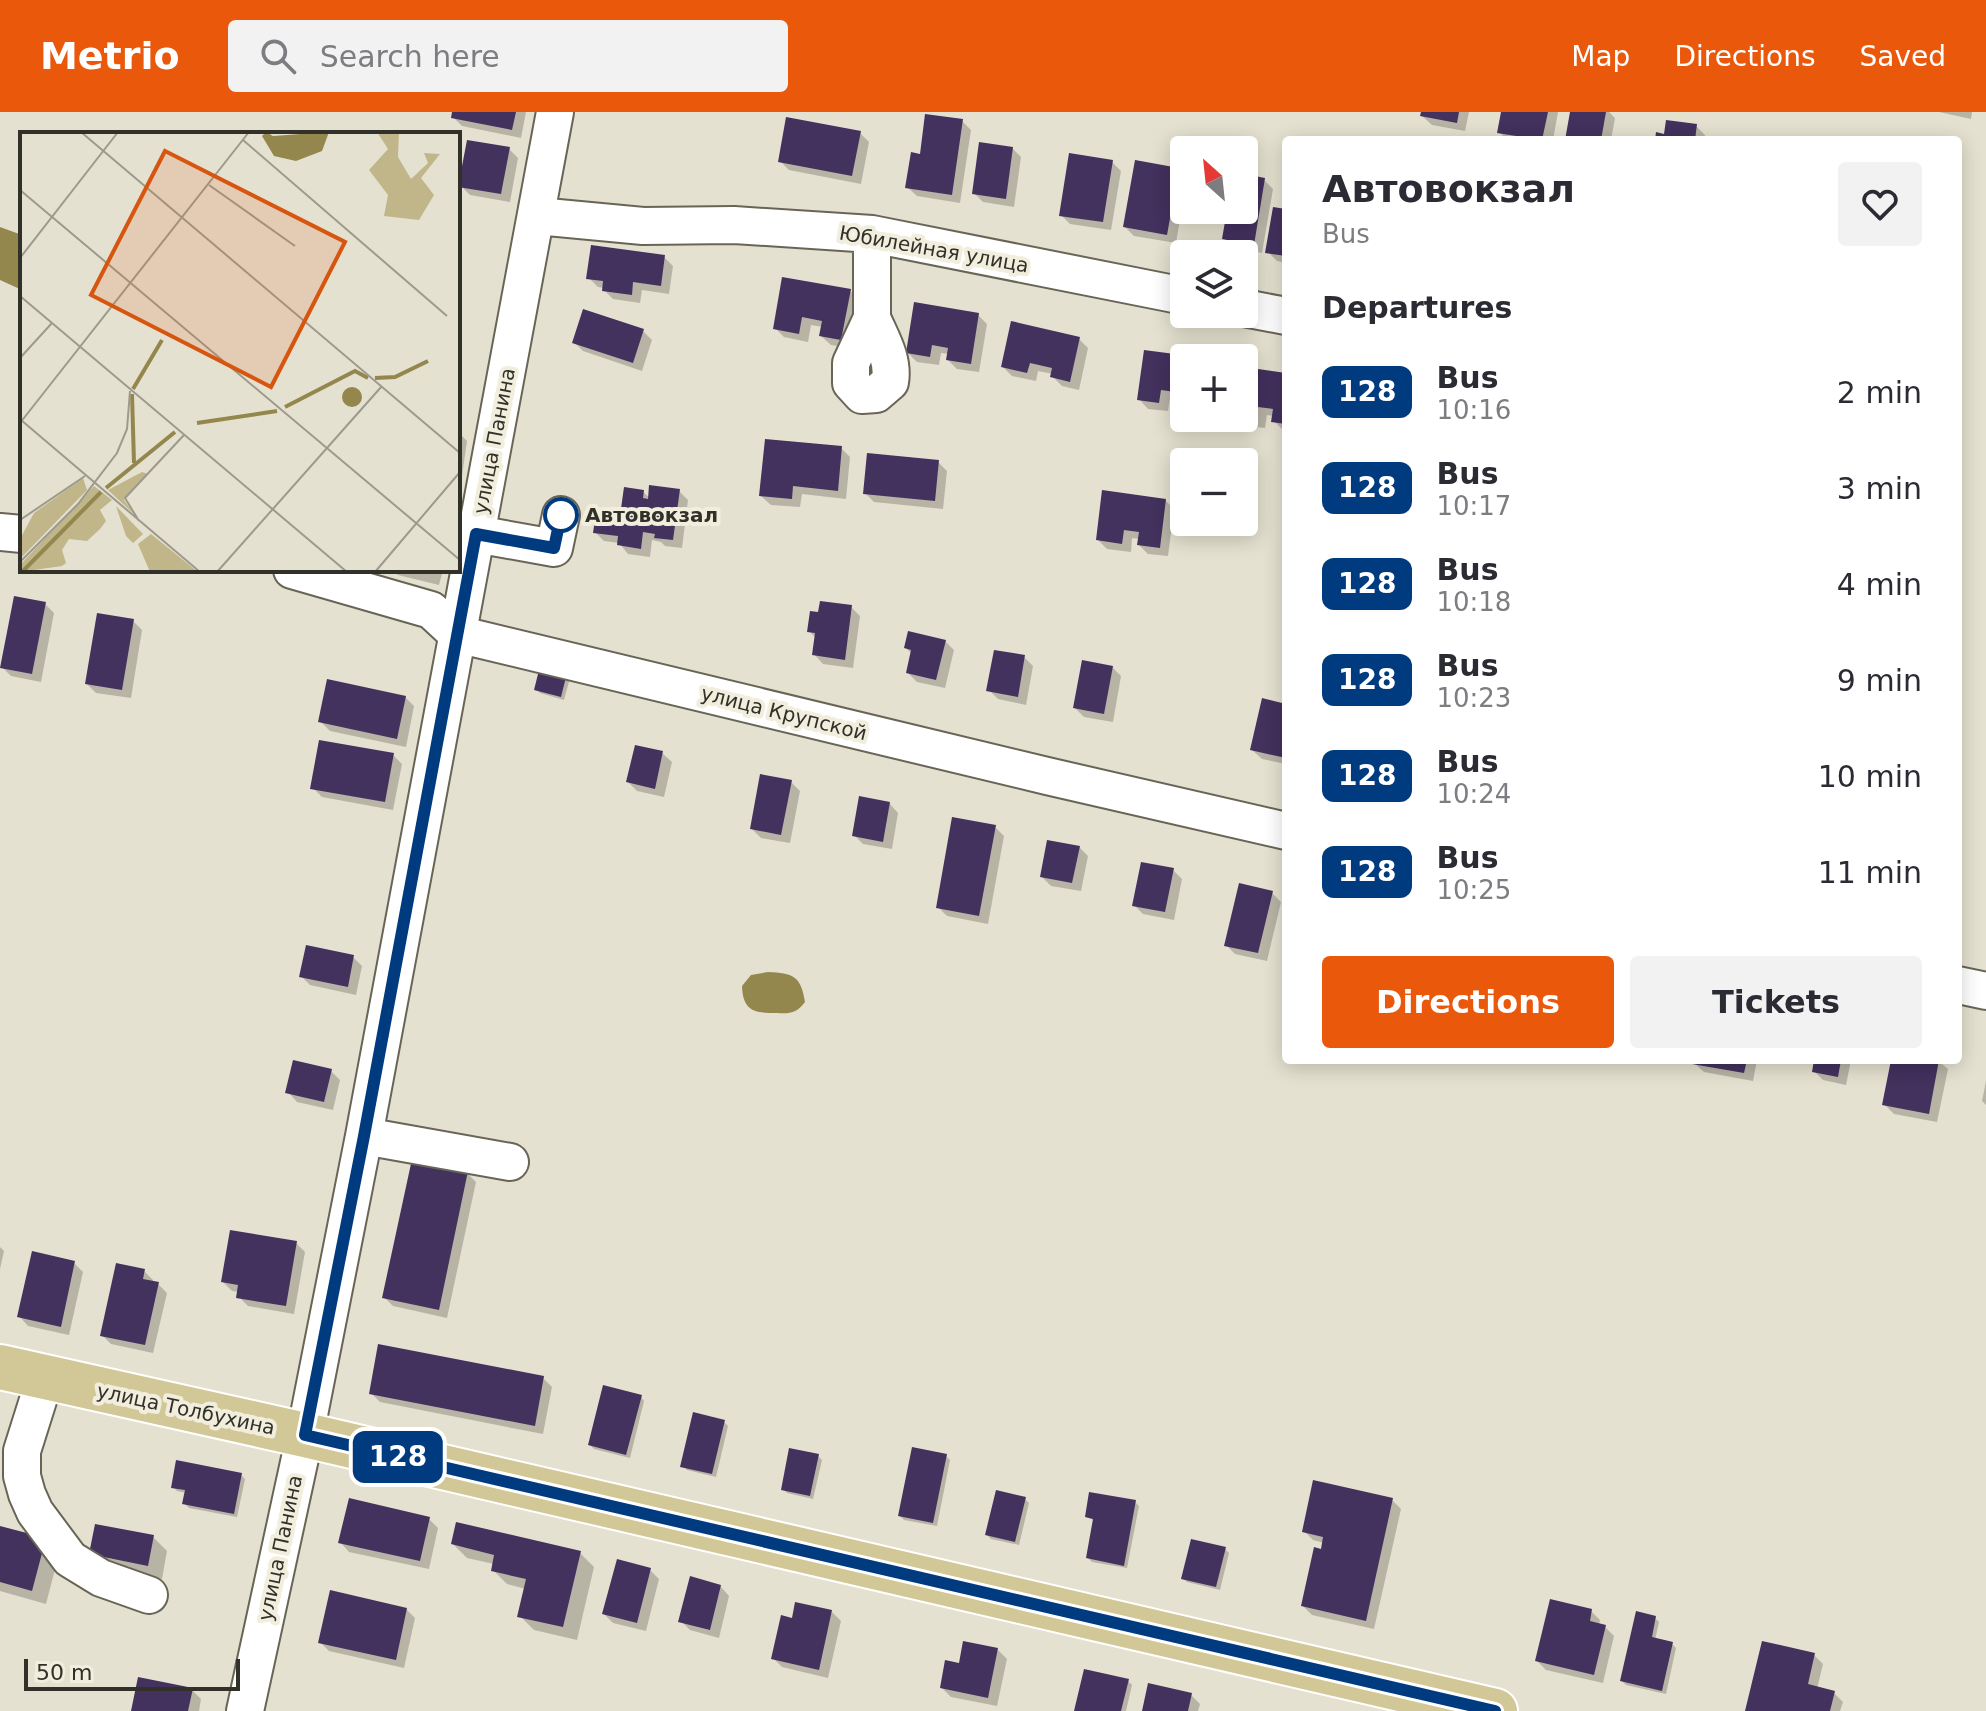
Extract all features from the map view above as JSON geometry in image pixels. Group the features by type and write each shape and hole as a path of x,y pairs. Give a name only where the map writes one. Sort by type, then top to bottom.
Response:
{"main road":[{"name":"улица Толбухина","path":"0,1367 1495,1711"}],"street":[{"name":"улица Панина","path":"245,1711 305,1435 364,1136 555,112"},
{"name":"Юбилейная улица","path":"537,216 643,226 734,225 872,234 1170,293"},
{"path":"872,234 872,318"},
{"path":"1258,311 1282,315"},
{"path":"476,534 554,548 561,515"},
{"path":"0,532 20,534"},
{"name":"улица Крупской","path":"299,572 431,610 457,634 1282,830"},
{"path":"1962,986 1986,991"},
{"path":"364,1136 510,1162"},
{"path":"45,1378 22,1451 22,1476 35,1512 70,1559 101,1578 149,1595"}],"shaded area":[{"path":"0,227 20,234 20,289 0,280"},
{"path":"784,973 798,981 805,1002 796,1011 769,1013 748,1006 742,986 751,975"}],"building":[{"path":"452,112 516,112 512,130 451,118"},
{"path":"1421,112 1459,112 1457,123 1420,116"},
{"path":"1501,112 1548,112 1543,136 1497,133"},
{"path":"1570,112 1606,112 1602,136 1566,136"},
{"path":"925,114 963,119 952,195 905,188 911,152 920,154"},
{"path":"786,117 861,131 852,176 778,162"},
{"path":"1666,120 1697,124 1696,136 1656,136 1656,132 1664,134"},
{"path":"467,140 510,147 501,194 460,187"},
{"path":"979,142 1013,147 1006,199 972,194"},
{"path":"1069,153 1113,160 1103,222 1059,216"},
{"path":"1135,160 1170,166 1167,235 1123,227"},
{"path":"1258,177 1265,178 1258,221"},
{"path":"1273,207 1282,208 1282,255 1265,253"},
{"path":"1225,224 1257,224 1255,240 1222,239"},
{"path":"591,245 665,255 661,286 633,282 632,295 602,291 603,281 586,279"},
{"path":"782,277 851,289 841,340 819,336 822,321 802,317 799,334 773,329"},
{"path":"914,302 979,313 971,364 946,360 948,348 932,345 930,357 906,353"},
{"path":"583,309 644,329 633,363 572,343"},
{"path":"1011,321 1080,337 1070,382 1050,377 1052,368 1030,363 1027,373 1001,367"},
{"path":"1144,350 1170,353 1170,391 1161,390 1159,403 1137,400"},
{"path":"1258,369 1282,372 1282,423 1271,422 1273,409 1258,407"},
{"path":"765,439 842,446 838,491 793,486 792,499 759,496"},
{"path":"867,453 939,460 935,501 863,494"},
{"name":"Автовокзал","path":"649,485 680,489 673,540 654,538 655,534 643,532 641,549 617,545 618,536 593,533 596,513 620,516 624,487 644,490 643,498 648,499"},
{"path":"1102,490 1166,499 1160,548 1137,545 1139,532 1124,530 1122,544 1096,540"},
{"path":"14,596 46,602 32,674 0,668"},
{"path":"820,601 852,605 845,660 812,655 815,633 807,632 810,611 818,612"},
{"path":"97,613 134,619 122,690 85,684"},
{"path":"908,631 946,640 936,680 906,673 911,650 904,648"},
{"path":"994,650 1025,655 1018,697 986,691"},
{"path":"1082,660 1113,666 1104,714 1073,708"},
{"path":"540,666 567,673 561,697 534,690"},
{"path":"327,679 406,696 397,739 318,722"},
{"path":"1262,698 1282,703 1282,757 1250,750"},
{"path":"319,740 394,753 385,802 310,789"},
{"path":"635,745 663,751 655,789 626,782"},
{"path":"760,774 792,780 781,835 750,829"},
{"path":"859,796 890,802 883,842 852,836"},
{"path":"952,817 996,825 979,916 936,908"},
{"path":"1047,840 1080,846 1072,883 1040,877"},
{"path":"1141,862 1174,868 1165,912 1132,906"},
{"path":"1239,883 1273,891 1258,953 1224,946"},
{"path":"306,945 354,955 348,987 299,977"},
{"path":"293,1060 332,1069 324,1102 285,1093"},
{"path":"1692,1064 1746,1064 1744,1073"},
{"path":"1813,1064 1840,1064 1838,1077 1812,1072"},
{"path":"1890,1064 1938,1064 1929,1114 1882,1105"},
{"path":"412,1159 468,1171 439,1310 382,1298"},
{"path":"230,1230 297,1241 286,1306 236,1298 238,1285 221,1282"},
{"path":"32,1251 75,1261 61,1327 17,1317"},
{"path":"116,1263 145,1269 143,1279 159,1282 145,1345 100,1336"},
{"path":"378,1344 544,1376 535,1426 369,1394"},
{"path":"603,1385 642,1395 626,1455 588,1445"},
{"path":"693,1412 725,1420 712,1474 680,1467"},
{"path":"912,1447 947,1454 933,1523 898,1516"},
{"path":"789,1448 819,1454 810,1496 781,1490"},
{"path":"176,1460 242,1473 234,1514 182,1504 185,1490 171,1488"},
{"path":"1313,1480 1393,1498 1366,1621 1301,1606 1314,1547 1321,1549 1323,1537 1302,1532"},
{"path":"996,1490 1026,1497 1015,1542 985,1535"},
{"path":"1089,1492 1136,1500 1124,1566 1086,1558 1093,1519 1085,1517"},
{"path":"349,1498 430,1517 420,1561 338,1543"},
{"path":"456,1522 581,1551 563,1627 517,1617 526,1579 491,1571 494,1555 451,1544"},
{"path":"95,1524 154,1535 148,1566 89,1554"},
{"path":"0,1526 46,1538 32,1591 0,1582"},
{"path":"1191,1539 1226,1547 1216,1587 1181,1579"},
{"path":"617,1559 651,1568 637,1623 602,1614"},
{"path":"690,1576 721,1585 710,1630 678,1622"},
{"path":"330,1590 407,1608 396,1660 318,1643"},
{"path":"1550,1599 1592,1609 1590,1621 1606,1625 1594,1675 1535,1661"},
{"path":"795,1602 832,1610 819,1670 771,1659 781,1615 792,1618"},
{"path":"1636,1611 1656,1616 1652,1637 1673,1642 1662,1691 1620,1681"},
{"path":"963,1641 998,1648 988,1698 940,1688 945,1660 959,1663"},
{"path":"1762,1641 1815,1653 1808,1684 1835,1691 1830,1711 1745,1711"},
{"path":"1084,1669 1129,1679 1121,1711 1074,1711"},
{"path":"138,1677 193,1688 188,1711 131,1711"},
{"path":"1148,1683 1192,1693 1188,1711 1142,1711"}],"bus line":[{"name":"128","path":"561,515 554,548 476,534 305,1435 1495,1711"}],"place":[{"name":"Автовокзал","path":"561,515"}]}
